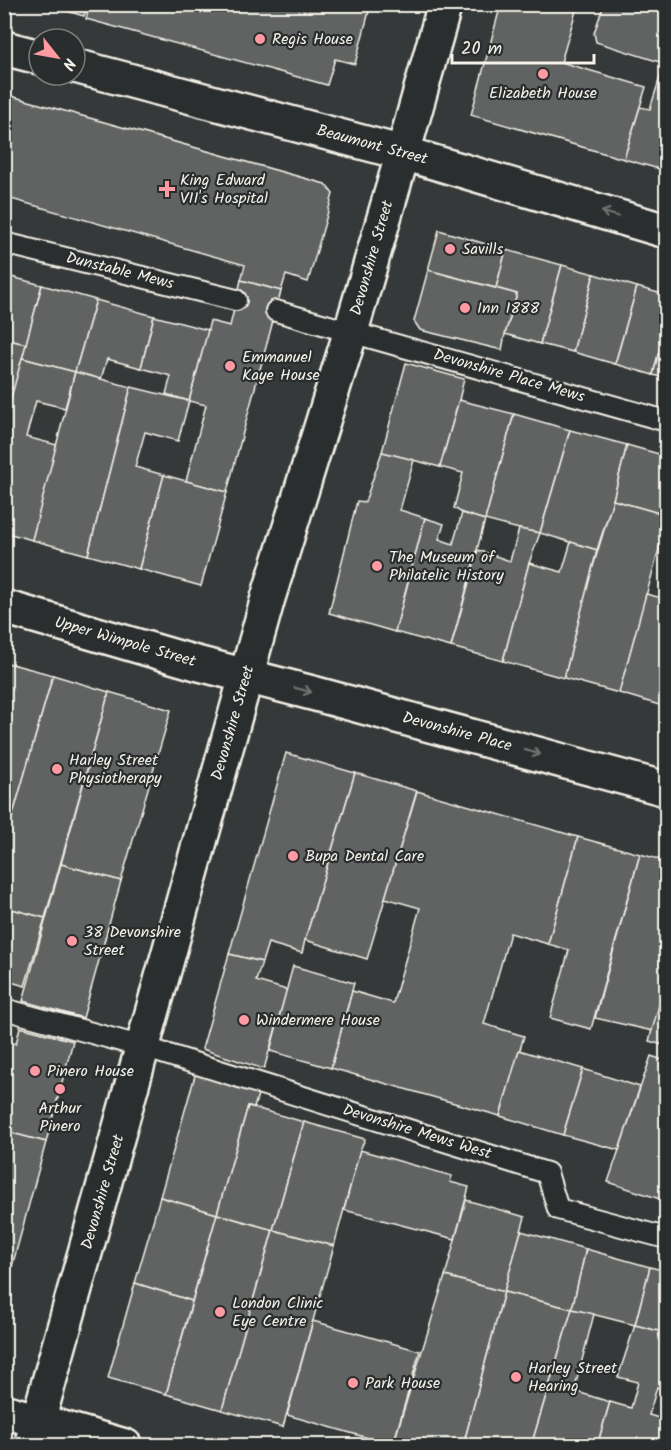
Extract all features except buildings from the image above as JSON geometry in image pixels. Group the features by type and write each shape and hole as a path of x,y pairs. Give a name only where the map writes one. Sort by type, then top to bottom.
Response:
{"street":[{"name":"Devonshire Street","path":"35,1433 268,598 351,331 445,4"},
{"path":"4,48 27,54"},
{"name":"Beaumont Street","path":"87,69 403,153 666,231"},
{"name":"Upper Wimpole Street","path":"4,607 196,663 246,675"},
{"name":"Devonshire Place","path":"246,675 666,789"},
{"path":"4,1411 35,1433 125,1446"}],"lane":[{"name":"Dunstable Mews","path":"4,243 236,300"},
{"path":"276,310 351,331"},
{"name":"Devonshire Place Mews","path":"351,331 666,421"},
{"path":"4,1009 143,1047"},
{"name":"Devonshire Mews West","path":"143,1047 547,1173 558,1209 666,1238"}],"place":[{"name":"Regis House","path":"260,39"},
{"name":"Elizabeth House","path":"543,74"},
{"name":"King Edward VII's Hospital","path":"167,189"},
{"name":"Savills","path":"450,249"},
{"name":"Inn 1888","path":"465,308"},
{"name":"Emmanuel Kaye House","path":"230,366"},
{"name":"The Museum of Philatelic History","path":"377,566"},
{"name":"Harley Street Physiotherapy","path":"57,769"},
{"name":"Bupa Dental Care","path":"293,856"},
{"name":"38 Devonshire Street","path":"72,941"},
{"name":"Windermere House","path":"244,1020"},
{"name":"Pinero House","path":"35,1071"},
{"name":"Arthur Pinero","path":"60,1089"},
{"name":"London Clinic Eye Centre","path":"220,1312"},
{"name":"Harley Street Hearing","path":"516,1377"},
{"name":"Park House","path":"353,1383"}]}
